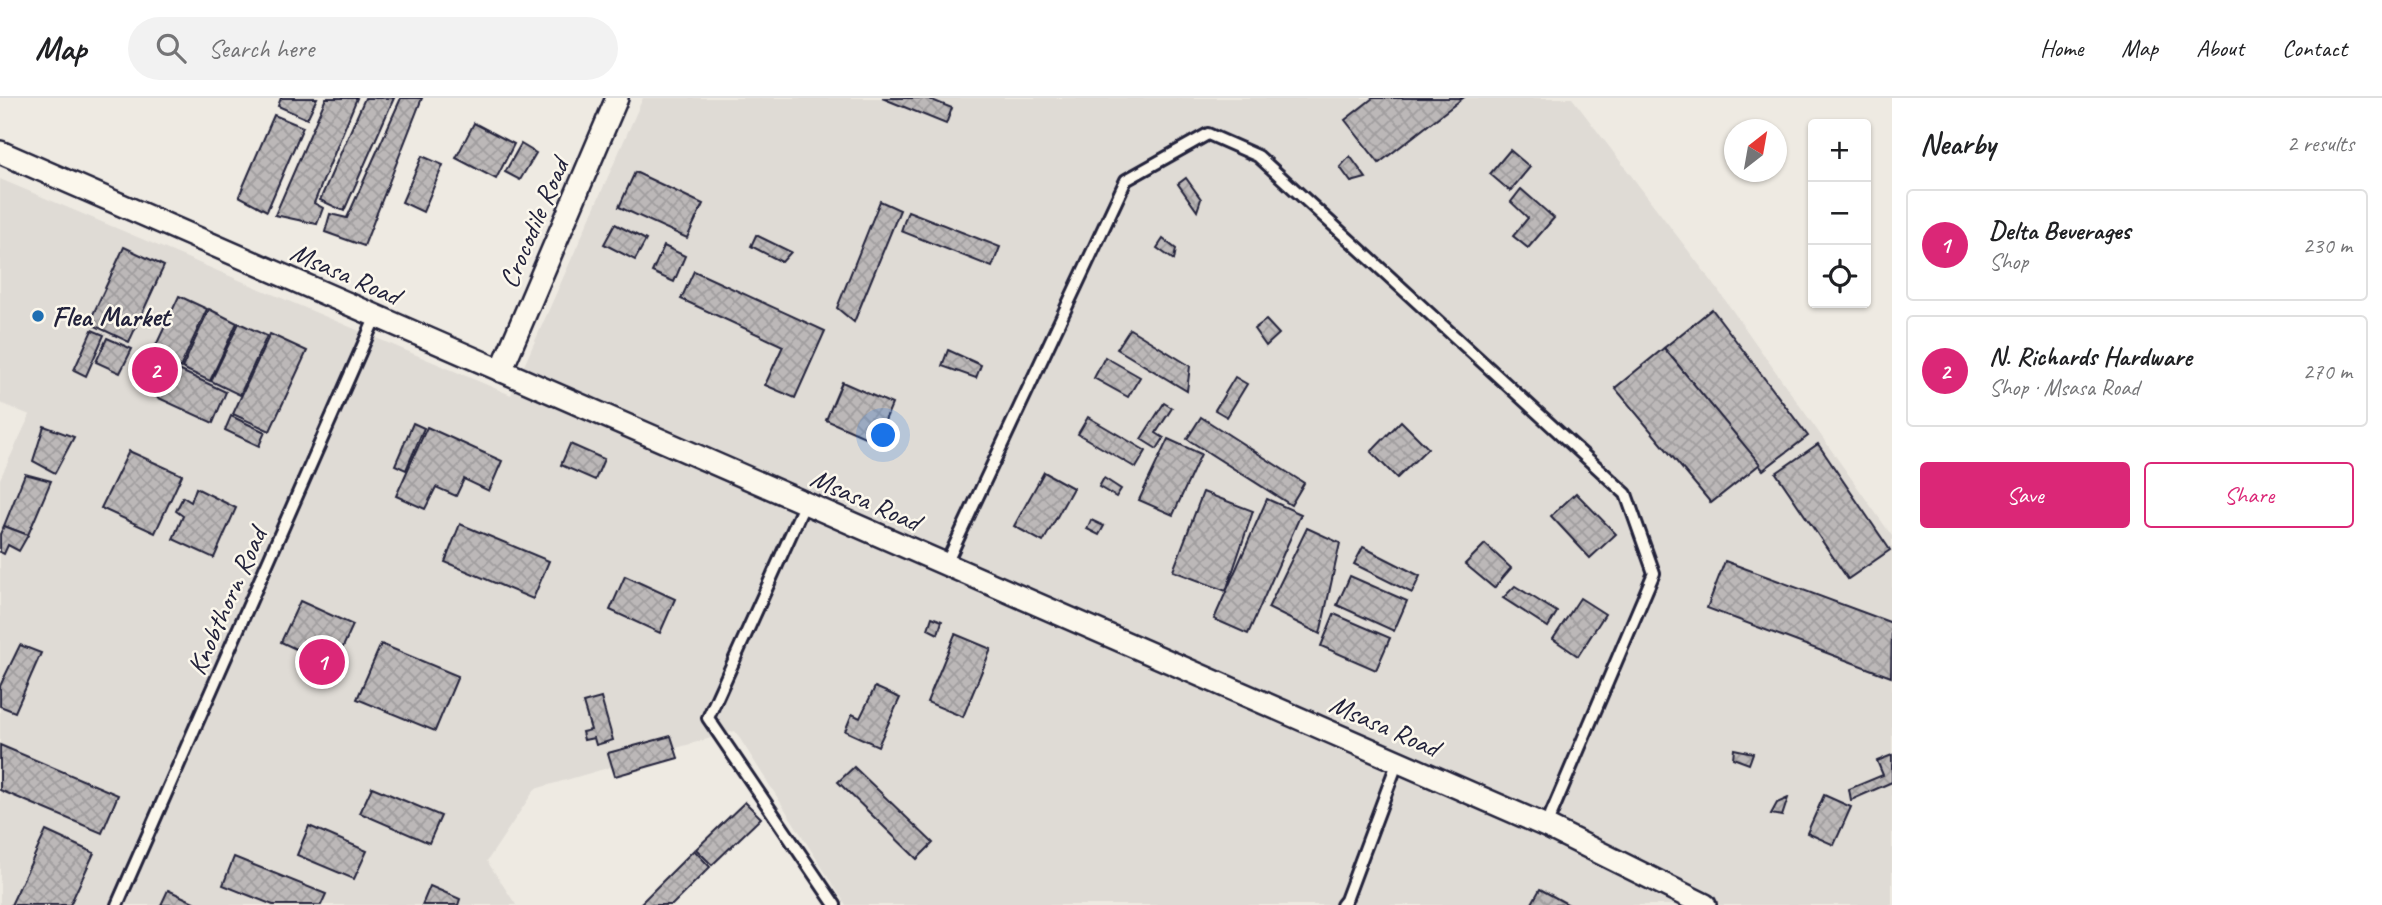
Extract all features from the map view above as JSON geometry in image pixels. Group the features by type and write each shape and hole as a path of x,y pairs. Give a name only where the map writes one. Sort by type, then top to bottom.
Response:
{"street":[{"name":"Crocodile Road","path":"501,371 617,98"},
{"name":"Msasa Road","path":"0,152 1546,826 1705,905"}],"lane":[{"path":"946,564 1126,180 1209,134 1246,150 1258,156 1626,494 1654,573 1546,826"},
{"name":"Knobthorn Road","path":"117,905 376,316"},
{"path":"805,503 708,718 835,905"},
{"path":"1342,905 1398,761"}],"shaded area":[{"path":"643,98 1572,98 1713,283 1892,536 1892,905 846,905 735,731 535,789 487,861 516,905 0,905 0,479 30,415 0,403 0,179 511,395"}],"building":[{"path":"281,98 317,98 307,119 278,106"},
{"path":"326,98 357,98 314,203 323,208 317,224 275,215"},
{"path":"365,98 394,98 344,211 320,200"},
{"path":"401,98 422,98 364,246 325,232 330,214 347,218"},
{"path":"882,98 927,98 952,108 946,124"},
{"path":"1373,98 1463,98 1379,163 1345,120"},
{"path":"274,115 303,127 267,211 239,196"},
{"path":"474,123 514,144 496,179 456,158"},
{"path":"521,144 536,153 520,180 505,172"},
{"path":"1510,150 1530,167 1510,191 1490,174"},
{"path":"422,156 443,165 423,212 402,202"},
{"path":"1350,156 1366,178 1351,182 1340,167"},
{"path":"635,172 703,204 687,238 619,207"},
{"path":"1186,178 1201,199 1197,211 1178,184"},
{"path":"1521,189 1554,218 1528,248 1513,236 1528,218 1511,202"},
{"path":"880,201 900,210 854,322 837,308"},
{"path":"908,211 1000,247 992,267 901,231"},
{"path":"615,224 646,240 635,260 604,244"},
{"path":"756,235 791,252 782,262 751,246"},
{"path":"1163,239 1176,249 1174,260 1157,248"},
{"path":"664,246 685,256 674,282 652,272"},
{"path":"124,247 164,266 129,342 89,323"},
{"path":"694,271 825,331 795,398 765,385 783,346 681,299"},
{"path":"179,296 207,309 180,368 152,354"},
{"path":"209,309 237,323 210,381 182,368"},
{"path":"1712,309 1808,436 1763,470 1664,348"},
{"path":"1266,320 1279,334 1266,346 1254,329"},
{"path":"239,323 267,336 240,395 211,381"},
{"path":"1130,329 1190,366 1187,391 1117,349"},
{"path":"92,330 104,335 86,376 74,370"},
{"path":"270,334 307,351 270,431 233,414"},
{"path":"107,338 132,349 120,373 96,362"},
{"path":"1664,348 1760,464 1711,503 1615,388"},
{"path":"948,350 981,365 976,378 942,366"},
{"path":"151,357 226,392 213,423 137,388"},
{"path":"1105,357 1140,377 1128,397 1094,378"},
{"path":"1235,377 1247,384 1227,417 1215,410"},
{"path":"842,382 892,404 876,442 826,420"},
{"path":"1164,403 1172,408 1156,433 1164,438 1157,449 1141,439"},
{"path":"231,416 265,432 259,446 225,430"},
{"path":"1088,417 1146,451 1136,468 1078,434"},
{"path":"1201,417 1304,483 1291,505 1187,439"},
{"path":"1401,421 1428,448 1397,478 1371,452"},
{"path":"413,423 424,428 406,470 395,465"},
{"path":"44,426 74,437 55,473 33,461"},
{"path":"427,427 502,461 489,491 464,479 456,496 436,487 425,509 396,496"},
{"path":"1168,439 1201,454 1173,515 1139,500"},
{"path":"570,444 604,459 595,480 561,465"},
{"path":"1818,444 1890,550 1848,579 1776,473"},
{"path":"129,451 182,475 155,533 101,508"},
{"path":"1044,472 1073,488 1043,542 1014,526"},
{"path":"25,474 51,481 28,535 4,526"},
{"path":"1104,478 1121,489 1116,497 1099,487"},
{"path":"196,488 236,508 214,558 173,539 183,516 176,511 183,497 191,502"},
{"path":"1203,492 1253,511 1226,591 1173,571"},
{"path":"1576,493 1616,534 1590,558 1551,516"},
{"path":"1267,499 1301,514 1248,634 1214,619"},
{"path":"1091,520 1104,526 1099,535 1087,529"},
{"path":"460,524 549,561 533,599 445,562"},
{"path":"4,526 28,535 19,551 8,545 4,554 0,552 0,534"},
{"path":"1307,528 1340,543 1320,634 1268,608"},
{"path":"1485,544 1511,568 1494,588 1465,564"},
{"path":"1363,547 1420,576 1412,593 1354,564"},
{"path":"1725,561 1892,623 1891,677 1707,608"},
{"path":"625,576 675,599 660,633 610,610"},
{"path":"1350,576 1407,601 1394,631 1337,605"},
{"path":"1515,586 1557,612 1548,627 1503,598"},
{"path":"1580,598 1605,614 1578,656 1553,639"},
{"path":"300,601 353,625 334,667 281,642"},
{"path":"1334,614 1390,638 1376,670 1321,646"},
{"path":"932,617 942,621 938,634 928,629"},
{"path":"955,634 991,649 963,717 927,702"},
{"path":"381,644 458,676 435,731 357,699"},
{"path":"20,645 41,653 15,712 0,706 0,686"},
{"path":"875,687 900,698 878,746 845,731 852,714 860,718"},
{"path":"601,698 613,740 596,745 594,738 584,740 582,732 591,730 583,703"},
{"path":"671,736 678,758 615,776 608,753"},
{"path":"0,745 118,795 102,833 0,790"},
{"path":"1734,749 1753,753 1749,764 1733,758"},
{"path":"1892,755 1892,782 1851,800 1849,789 1883,775 1877,761"},
{"path":"854,767 933,843 917,859 838,782"},
{"path":"372,787 441,816 429,843 360,813"},
{"path":"1824,795 1851,807 1834,845 1807,833"},
{"path":"1788,798 1782,816 1771,814 1777,803"},
{"path":"745,802 761,818 712,865 696,849"},
{"path":"309,826 367,851 354,879 297,855"},
{"path":"46,831 94,853 70,905 11,905"},
{"path":"694,850 710,867 672,905 639,905"},
{"path":"234,857 326,894 321,905 273,905 223,885"},
{"path":"430,886 460,899 458,905 422,905"},
{"path":"1540,889 1569,905 1531,905"},
{"path":"168,890 200,905 161,905"}],"place":[{"name":"Flea Market","path":"38,316"},
{"name":"N. Richards Hardware","path":"155,370"},
{"name":"Delta Beverages","path":"322,662"}]}
